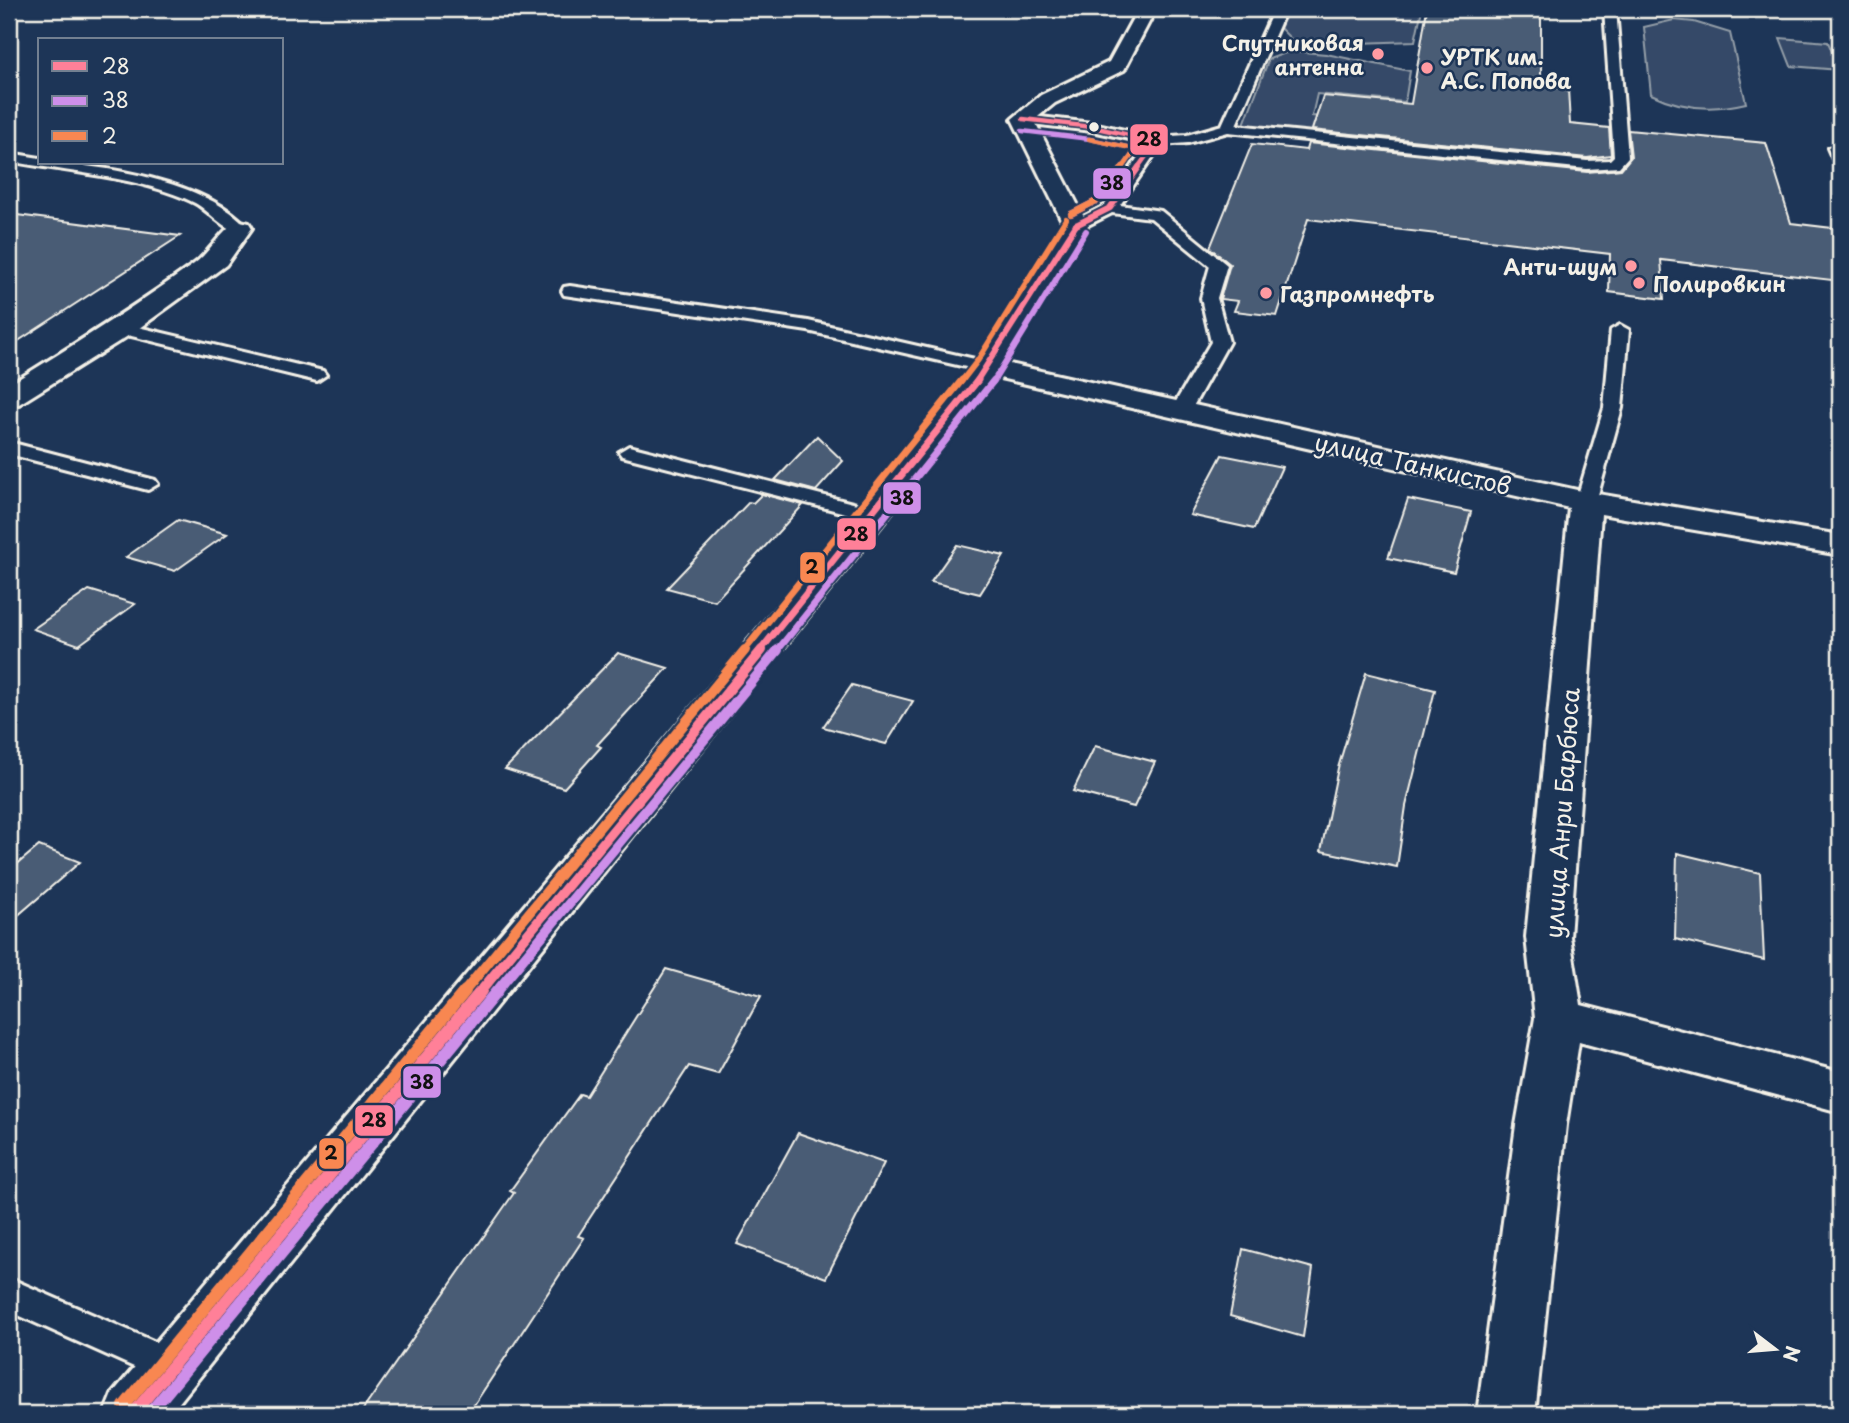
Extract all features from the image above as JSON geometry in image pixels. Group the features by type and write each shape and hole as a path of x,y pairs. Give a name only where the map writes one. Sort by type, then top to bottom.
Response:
{"street":[{"path":"133,1414 873,514 988,367 1076,225 1023,119 1048,99 1117,66 1147,9"},
{"path":"9,398 121,328 217,260 240,228"},
{"name":"улица Танкистов","path":"988,367 1036,380 1181,410 1586,502 1840,545"},
{"name":"улица Анри Барбюса","path":"1506,1414 1541,1125 1559,1018 1548,937 1586,502"},
{"path":"1559,1018 1840,1092"}],"lane":[{"path":"1228,128 1280,9"},
{"path":"1023,119 1092,127 1157,141 1188,139 1228,128 1587,165 1614,164 1620,157 1610,9"},
{"path":"1076,225 1110,208 1157,141"},
{"path":"1840,148 1835,148 1840,161"},
{"path":"9,157 38,162"},
{"path":"47,164 145,182 200,200 240,228"},
{"path":"1110,208 1156,214 1219,265 1209,298 1220,342 1181,410"},
{"path":"570,291 808,326 988,367"},
{"path":"121,328 317,375"},
{"path":"1586,502 1613,408 1620,330"},
{"path":"9,448 148,484"},
{"path":"629,452 873,514"},
{"path":"9,1294 172,1367"}],"shaded area":[{"path":"1289,9 1422,9 1415,41 1329,44 1293,41 1280,28"},
{"path":"1674,20 1694,22 1730,33 1746,103 1721,107 1686,106 1651,94 1644,27"},
{"path":"1780,38 1828,42 1840,70 1791,66"},
{"path":"1291,51 1326,54 1410,71 1405,102 1317,94 1312,116 1577,142 1578,160 1243,127 1269,59"}],"building":[{"path":"1427,9 1541,9 1541,86 1568,89 1570,124 1609,128 1611,155 1587,158 1312,130 1323,96 1411,104"},
{"path":"1628,130 1766,143 1791,223 1840,229 1840,281 1661,260 1664,299 1609,292 1610,254 1308,219 1277,316 1234,311 1238,301 1220,299 1230,264 1210,248 1252,144 1306,150 1308,143 1587,172 1621,169 1631,157"},
{"path":"9,214 180,236 9,347"},
{"path":"817,436 843,461 816,491 775,480"},
{"path":"1222,455 1282,467 1254,529 1190,515"},
{"path":"762,494 803,505 715,601 667,588 749,502 753,503"},
{"path":"1408,499 1471,512 1454,572 1388,558"},
{"path":"178,520 227,534 175,571 126,557"},
{"path":"957,545 1004,556 980,594 931,582"},
{"path":"89,590 135,604 79,645 33,629"},
{"path":"618,653 668,668 597,745 601,747 564,788 505,769"},
{"path":"1366,673 1435,690 1406,806 1397,867 1321,851 1338,768"},
{"path":"852,685 913,701 886,744 823,727"},
{"path":"1095,746 1155,762 1134,807 1073,791"},
{"path":"39,846 80,862 9,923 9,871"},
{"path":"1677,853 1760,873 1764,960 1675,939"},
{"path":"666,969 761,996 718,1074 689,1066 578,1236 584,1238 468,1414 360,1414 514,1193 510,1191 580,1094 586,1096"},
{"path":"798,1133 884,1163 826,1278 737,1244"},
{"path":"1243,1249 1313,1268 1303,1337 1230,1316"}],"transit line":[{"name":"28","path":"1023,119 1092,127 1157,141 1110,208 1076,225"},
{"name":"38","path":"1022,131 1090,139 1136,149 1102,198 1071,214"},
{"name":"2","path":"1071,214 1102,198 1136,149 1089,139"},
{"name":"2","path":"124,1406 863,506 978,360 1066,219"},
{"name":"28","path":"133,1414 873,514 988,367 1076,225"},
{"name":"38","path":"149,1414 883,522 998,375 1086,231"}],"place":[{"name":"Спутниковая антенна","path":"1378,54"},
{"name":"УРТК им. А.С. Попова","path":"1427,68"},
{"name":"Анти-шум","path":"1631,266"},
{"name":"Полировкин","path":"1639,283"},
{"name":"Газпромнефть","path":"1266,293"}]}
